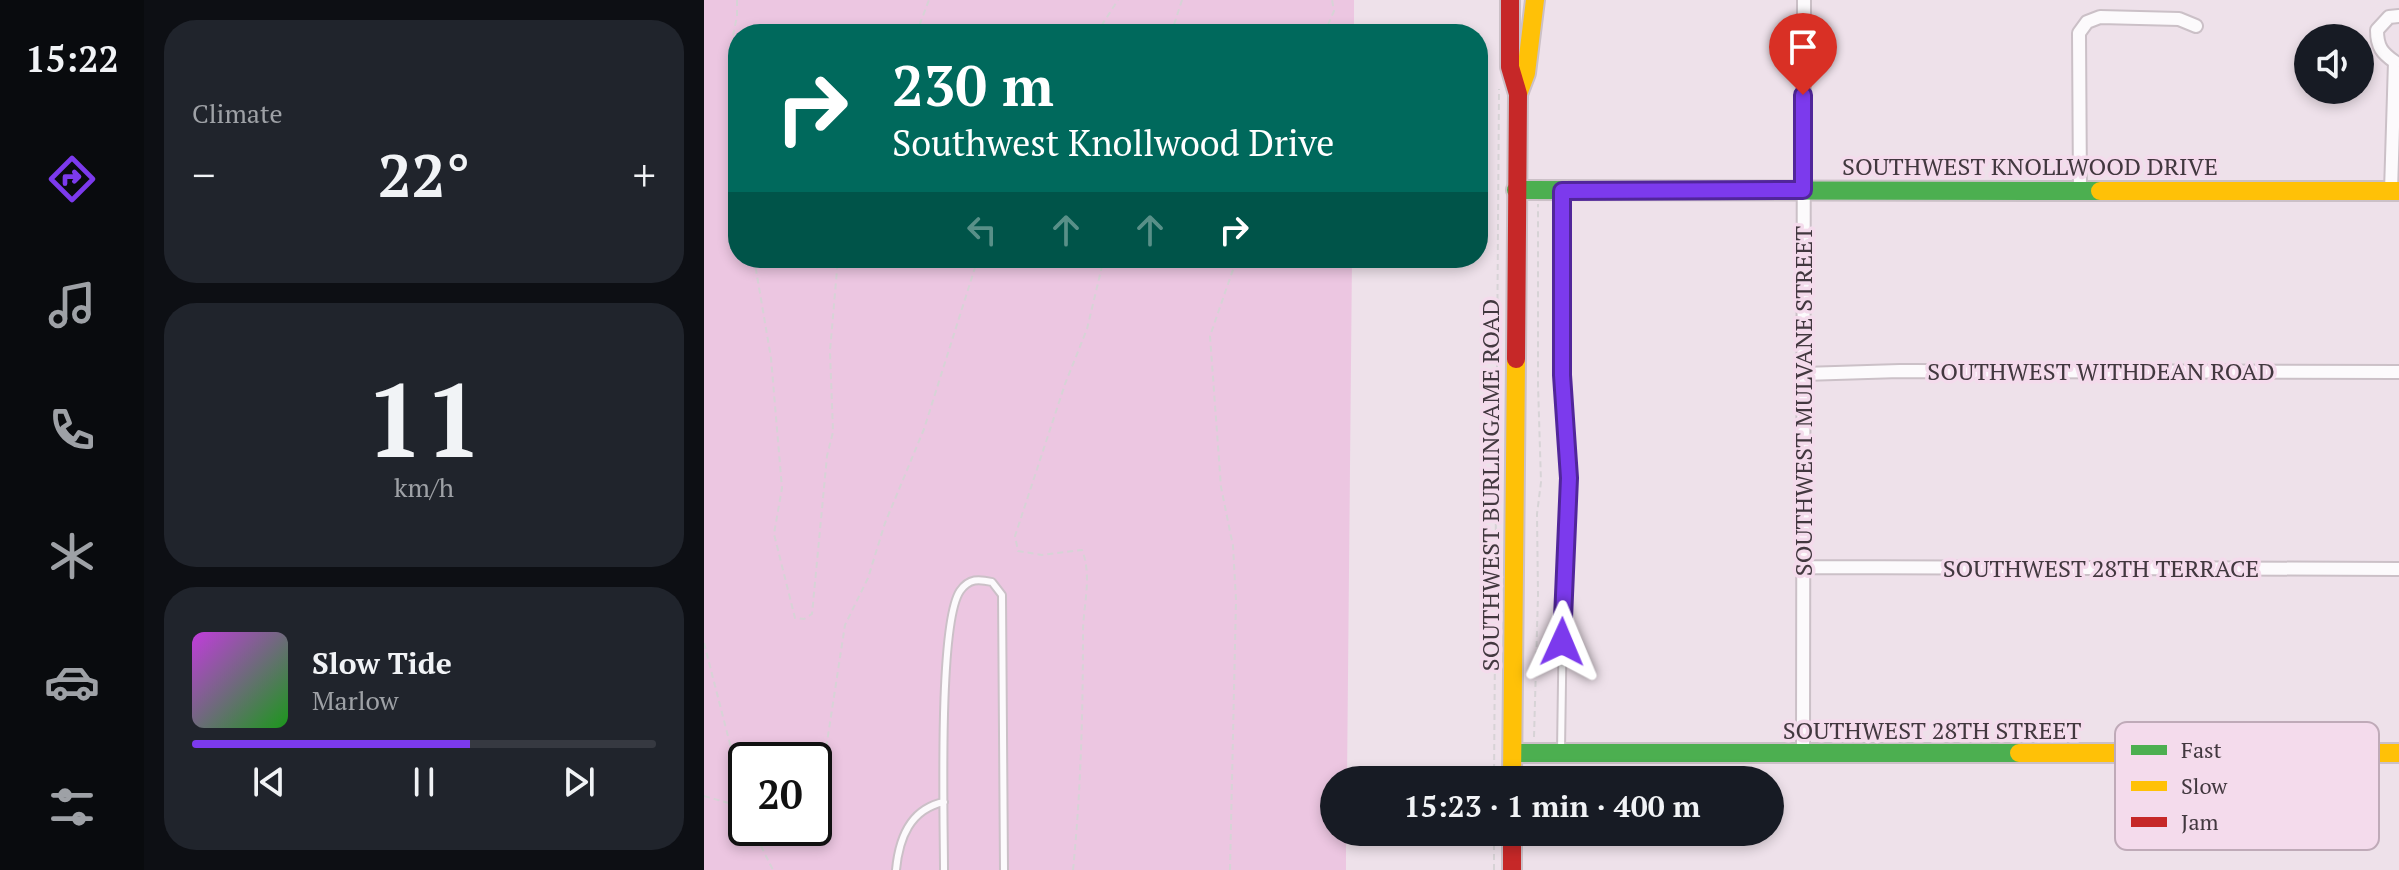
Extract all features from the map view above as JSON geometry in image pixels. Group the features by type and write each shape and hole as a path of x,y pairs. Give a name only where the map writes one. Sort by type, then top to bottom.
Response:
{"street":[{"name":"SOUTHWEST BURLINGAME ROAD","path":"1510,0 1510,67 1518,94 1513,766"},
{"name":"SOUTHWEST BURLINGAME ROAD","path":"1518,94 1526,73 1535,0"},
{"name":"SOUTHWEST MULVANE STREET","path":"1803,754 1804,0"},
{"path":"2395,191 2397,61 2381,52 2377,30 2389,17 2399,16"},
{"path":"2080,191 2079,33 2083,26 2100,17 2179,19 2196,26"},
{"name":"SOUTHWEST KNOLLWOOD DRIVE","path":"1516,190 2395,191"},
{"name":"SOUTHWEST WITHDEAN ROAD","path":"1803,374 1900,371 2399,372"},
{"name":"SOUTHWEST 28TH TERRACE","path":"1803,567 2399,569"},
{"name":"SOUTHWEST 28TH STREET","path":"1513,753 2115,753"},
{"name":"SOUTHWEST 28TH STREET","path":"2379,753 2399,753"},
{"path":"1512,846 1512,870"}],"lane":[{"path":"1561,753 1569,478 1562,375 1562,191"},
{"path":"944,870 947,646 958,593 967,583 977,579 992,582 1002,595 1004,870"},
{"path":"896,870 897,853 908,824 926,808 944,802"}],"path":[{"path":"735,24 737,0"},
{"path":"920,24 929,0"},
{"path":"1102,24 1118,0"},
{"path":"1174,24 1182,0"},
{"path":"1328,24 1334,11 1332,0"},
{"path":"1494,766 1499,83"},
{"path":"1534,738 1537,514 1541,482 1537,191"},
{"path":"756,268 771,358 782,488 774,534 795,618 804,619 812,614 827,456 833,432 830,351 837,268"},
{"path":"827,742 845,625 868,578 885,523 924,429 975,268"},
{"path":"1073,870 1088,564 1082,550 1042,555 1018,551 1015,536 1065,384 1087,329 1102,268"},
{"path":"1230,870 1236,600 1233,546 1221,487 1210,336 1234,268"},
{"path":"704,643 731,742"},
{"path":"704,796 728,802"},
{"path":"761,846 773,870"},
{"path":"1494,846 1494,870"}],"shaded area":[{"path":"704,0 1354,0 1354,24 728,24 728,268 1352,268 1347,766 1320,766 1320,846 1346,846 1346,870 704,870"}],"traffic: fast":[{"path":"1516,190 2100,191"},
{"path":"1513,753 2019,753"}],"traffic: slow":[{"path":"1518,94 1526,73 1535,0"},
{"path":"2100,191 2399,191"},
{"path":"1512,766 1516,359"},
{"path":"2019,753 2115,753"},
{"path":"2379,753 2399,753"}],"traffic: jam":[{"path":"1510,0 1510,67 1518,94 1516,359"},
{"path":"1512,846 1512,870"}],"route":[{"path":"1562,642 1569,478 1562,375 1562,191 1803,190 1803,95"}]}
